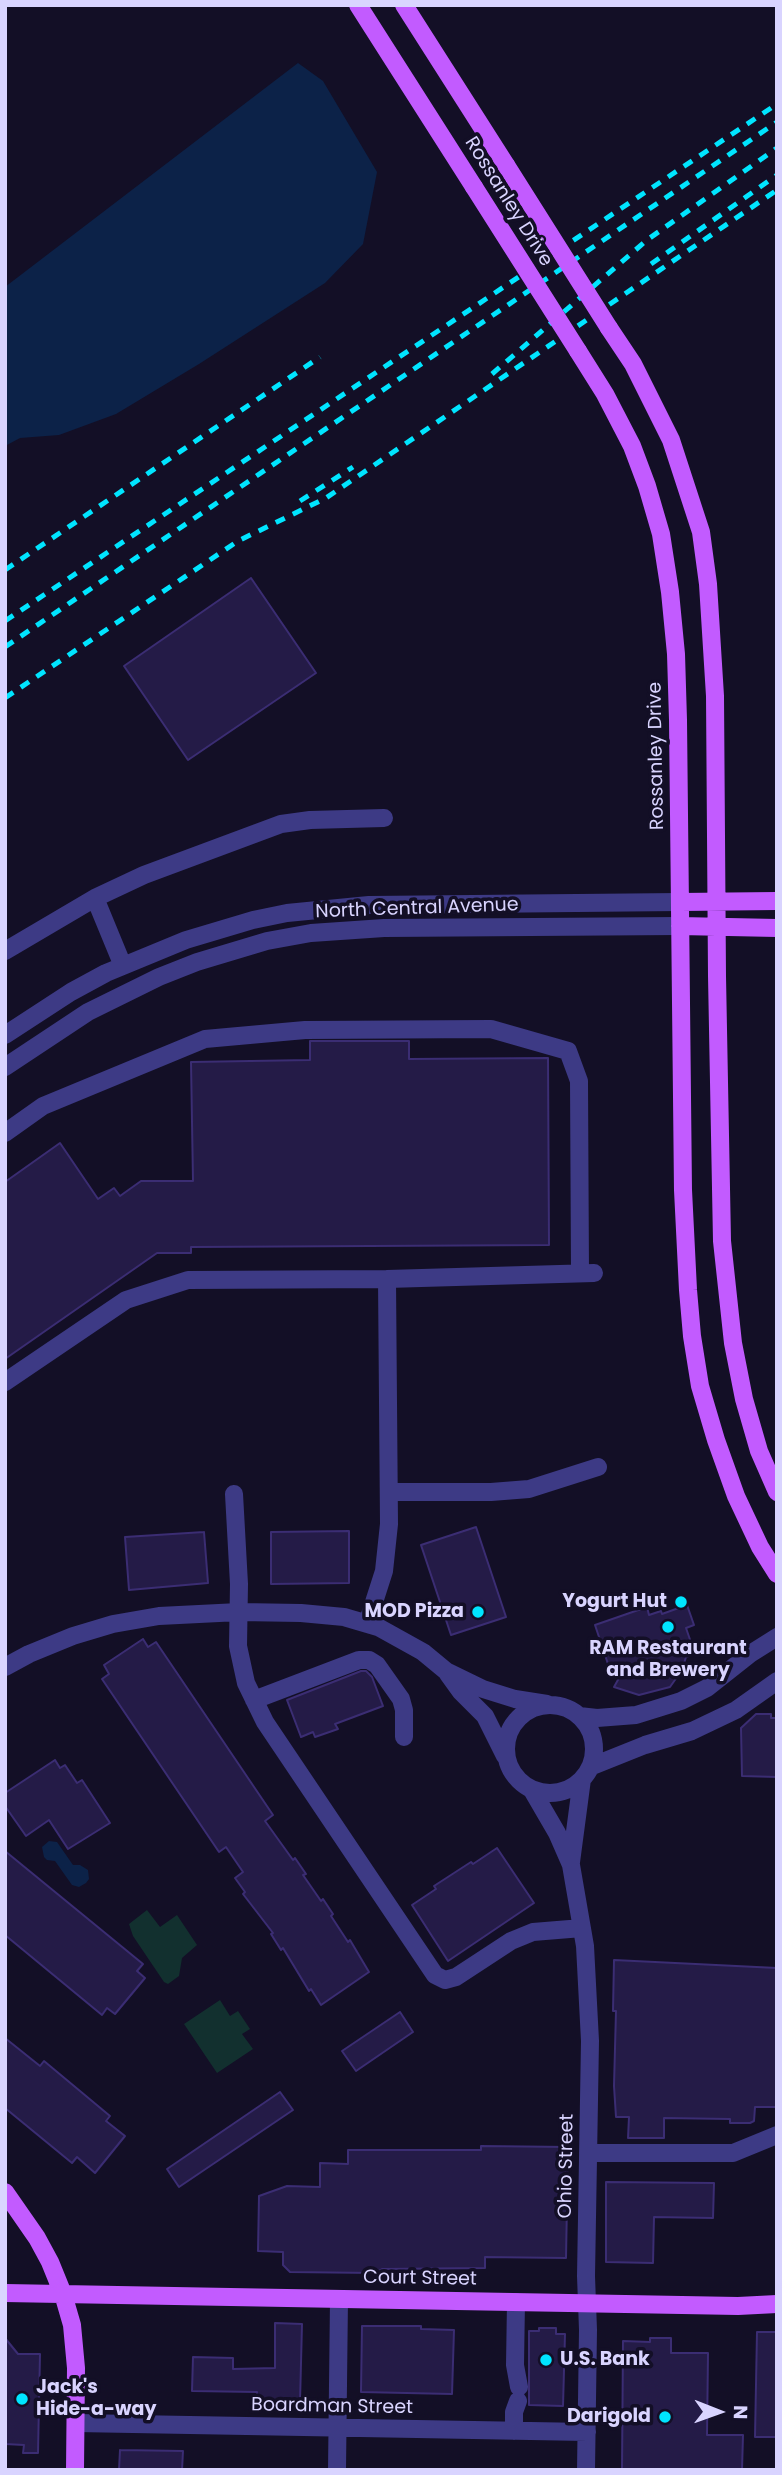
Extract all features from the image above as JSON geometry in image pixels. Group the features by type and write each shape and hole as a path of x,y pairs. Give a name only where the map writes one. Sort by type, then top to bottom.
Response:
{"main road":[{"name":"Rossanley Drive","path":"358,5 605,394 632,446 647,486 660,534 670,592 676,654 683,1190 688,1290 703,1397 736,1496 760,1547 777,1574"},
{"name":"Rossanley Drive","path":"404,5 634,364 671,440 701,532 708,584 715,683 722,1241 726,1294 744,1399 759,1451 777,1492"},
{"name":"North Central Avenue","path":"680,902 777,901"},
{"name":"North Central Avenue","path":"680,926 777,929"},
{"path":"5,2192 37,2238 63,2294 72,2325 75,2352 75,2470"},
{"name":"Court Street","path":"5,2293 588,2304 777,2304"}],"street":[{"path":"5,951 96,898 144,876 281,824 310,820 384,818"},
{"path":"96,898 123,966"},
{"name":"North Central Avenue","path":"5,1035 71,992 123,966 186,940 253,920 369,905 680,902"},
{"name":"North Central Avenue","path":"5,1067 88,1012 148,982 197,962 267,941 311,933 384,928 680,926"},
{"path":"5,1133 43,1106 205,1039 305,1030 491,1029 568,1051 579,1081 587,1273 387,1279 188,1280 126,1300 5,1382"},
{"path":"367,1624 384,1571 388,1524 387,1279"},
{"path":"388,1492 491,1492 529,1489 598,1467"},
{"path":"234,1494 238,1646 254,1700 265,1722 435,1975 445,1980 456,1977 511,1941 533,1932 582,1928"},
{"path":"5,1667 40,1649 113,1624 159,1616 239,1612 344,1617 378,1627 423,1652 446,1671 491,1692 570,1709 588,1727 593,1740 594,1754 586,1773"},
{"path":"579,1716 597,1718 636,1715 681,1701 707,1688 750,1654 777,1637"},
{"path":"254,1700 359,1660 369,1660 377,1665 401,1699 404,1710 404,1737"},
{"path":"446,1671 461,1692 485,1716 514,1774 532,1790 545,1793 572,1787 586,1773 645,1745 692,1731 736,1710 777,1681"},
{"path":"508,1764 506,1740 516,1719 547,1704"},
{"name":"Ohio Street","path":"571,1865 586,1773"},
{"name":"Ohio Street","path":"532,1790 557,1833 571,1865 582,1928 588,1989 590,2041 586,2470"},
{"path":"588,2153 733,2153 777,2135"},
{"path":"337,2470 339,2299"},
{"path":"514,2431 516,2302"},
{"name":"Boardman Street","path":"76,2423 587,2432"}],"green space":[{"path":"147,1910 160,1927 177,1915 197,1945 182,1958 179,1976 168,1984 133,1936 129,1924"},
{"path":"220,2000 230,2016 238,2011 250,2029 242,2034 253,2049 217,2073 184,2024"}],"water":[{"path":"298,63 323,81 377,172 363,244 325,283 116,414 59,435 20,438 5,446 5,287"},
{"path":"49,1841 57,1842 73,1865 80,1865 88,1870 89,1879 86,1883 79,1887 72,1885 55,1861 44,1857 42,1847"}],"building":[{"path":"251,578 316,673 188,760 124,666"},
{"path":"310,1041 409,1041 409,1059 548,1058 549,1245 191,1247 191,1253 157,1253 5,1359 5,1182 60,1143 98,1199 114,1188 120,1196 141,1181 193,1181 191,1062 310,1060"},
{"path":"476,1527 506,1617 451,1635 421,1545"},
{"path":"349,1531 349,1583 271,1584 271,1532"},
{"path":"204,1532 208,1583 129,1590 125,1537"},
{"path":"687,1605 694,1625 686,1628 695,1654 686,1657 682,1670 670,1687 639,1695 614,1687 619,1678 610,1670 595,1625 647,1607 649,1615 661,1611 662,1614"},
{"path":"143,1639 148,1647 156,1642 273,1815 265,1821 293,1860 295,1858 306,1874 303,1875 321,1901 323,1899 333,1914 331,1916 348,1942 350,1940 369,1972 321,2005 311,1989 309,1991 283,1948 281,1950 271,1934 273,1933 243,1894 245,1892 235,1878 243,1872 226,1847 219,1852 102,1679 109,1674 104,1665"},
{"path":"366,1671 372,1677 383,1706 335,1724 338,1729 315,1737 313,1732 301,1737 287,1700"},
{"path":"756,1714 771,1714 771,1718 777,1718 777,1777 742,1776 741,1728"},
{"path":"55,1760 60,1768 65,1765 77,1783 82,1780 110,1823 68,1849 49,1820 26,1836 5,1806 5,1793"},
{"path":"497,1848 534,1903 448,1961 412,1905 436,1889 434,1886"},
{"path":"5,1851 143,1964 137,1971 145,1978 115,2014 107,2008 102,2015 5,1935"},
{"path":"614,1960 777,1968 777,2107 755,2107 754,2121 750,2123 730,2123 730,2119 664,2118 664,2138 628,2138 629,2117 616,2117"},
{"path":"400,2012 413,2032 356,2071 342,2051"},
{"path":"5,2038 40,2066 44,2061 110,2116 106,2121 125,2136 95,2173 77,2157 72,2163 5,2108"},
{"path":"280,2092 293,2110 179,2187 167,2169"},
{"path":"481,2146 568,2147 566,2258 485,2257 485,2268 382,2269 375,2273 290,2272 283,2265 283,2252 258,2251 259,2196 287,2186 320,2187 320,2163 348,2164 348,2150 481,2150"},
{"path":"606,2182 714,2183 713,2218 654,2217 653,2263 606,2262"},
{"path":"275,2323 302,2324 300,2402 272,2401 272,2404 257,2404 257,2392 192,2391 193,2357 233,2358 233,2369 275,2368"},
{"path":"362,2326 421,2326 421,2329 454,2330 452,2394 361,2392"},
{"name":"U.S. Bank","path":"539,2328 556,2328 556,2334 565,2334 563,2406 529,2405 529,2331 539,2331"},
{"path":"757,2332 777,2332 777,2437 755,2437"},
{"name":"Jack's Hide-a-way","path":"5,2338 18,2354 40,2354 38,2453 23,2453 24,2445 5,2444"},
{"name":"Darigold","path":"650,2338 671,2338 671,2353 708,2353 707,2435 743,2435 742,2470 622,2470 623,2341 650,2342"},
{"path":"120,2450 183,2451 182,2470 119,2470"}],"railway":[{"path":"5,621 777,104"},
{"path":"5,647 777,122"},
{"path":"492,374 647,240 777,148"},
{"path":"651,264 777,175"},
{"path":"5,698 238,541 326,498 777,190"},
{"path":"5,570 320,357"},
{"path":"300,501 353,467"}],"place":[{"name":"Yogurt Hut","path":"681,1602"},
{"name":"MOD Pizza","path":"478,1612"},
{"name":"RAM Restaurant and Brewery","path":"668,1627"},
{"name":"U.S. Bank","path":"546,2360"},
{"name":"Jack's Hide-a-way","path":"22,2399"},
{"name":"Darigold","path":"665,2417"}]}
